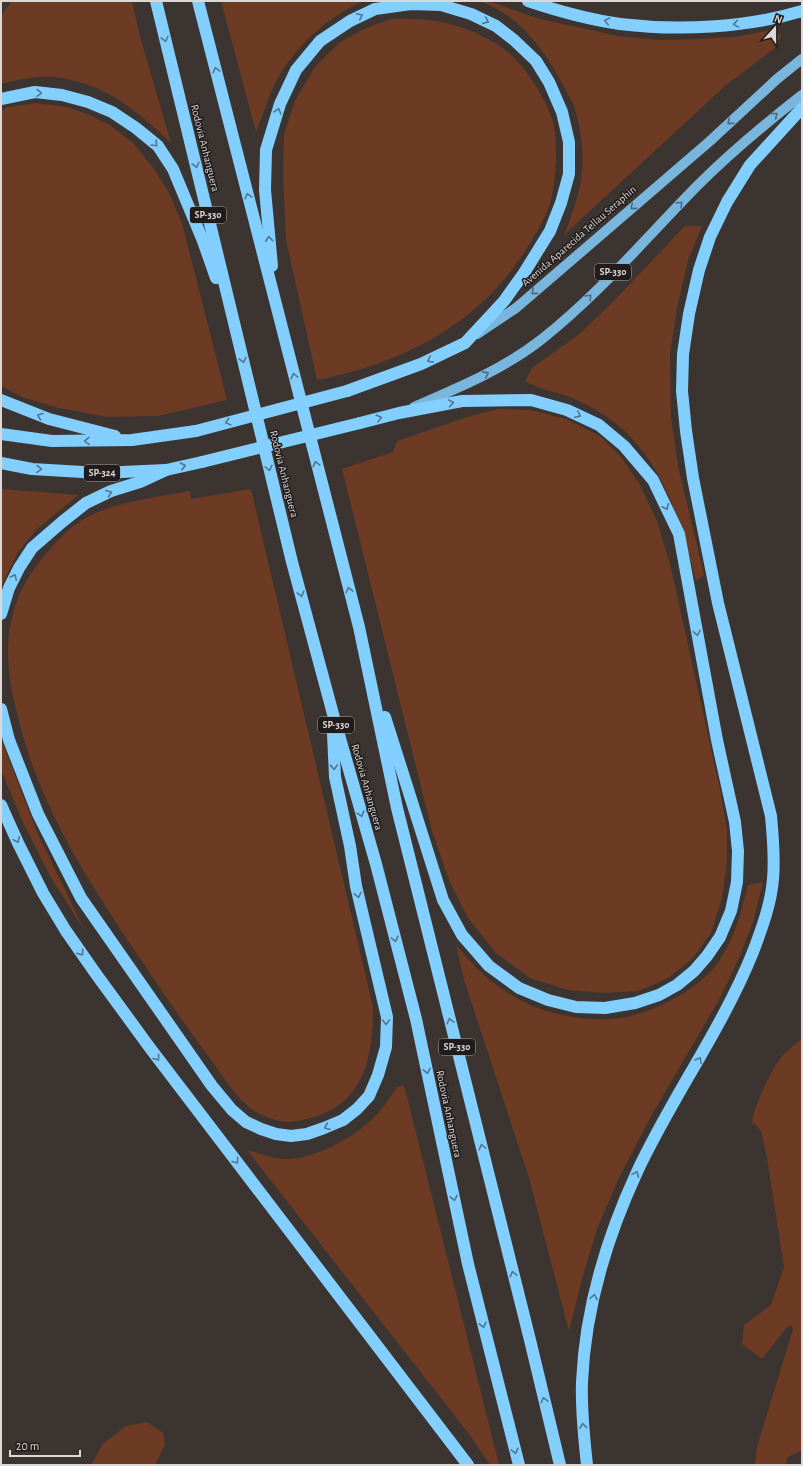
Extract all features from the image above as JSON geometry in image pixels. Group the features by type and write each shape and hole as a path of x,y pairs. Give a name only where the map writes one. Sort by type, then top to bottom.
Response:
{"highway":[{"name":"Rodovia Anhanguera","path":"156,1 290,554 333,714 376,864 416,1019 468,1264 519,1465"},
{"name":"Rodovia Anhanguera","path":"198,1 359,627 397,808 560,1465"},
{"path":"528,1 570,13 620,24 673,28 732,25 802,11"},
{"path":"276,305 265,190 266,150 280,104 296,70 320,41 350,21 376,9 412,4 441,5 471,14 496,26 514,40 536,61 549,82 562,112 569,142 569,174 562,203 550,230 512,290 465,343"},
{"path":"1,99 35,92 62,94 88,102 112,112 136,128 158,146 173,169 203,241 237,335"},
{"path":"587,1465 582,1382 586,1344 595,1292 605,1254 637,1172 731,1002 761,933 769,906 773,879 774,849 771,816 718,603 693,478 682,391 683,354 689,314 699,270 710,237 727,202 750,165 802,108"},
{"name":"Avenida Aparecida Tellau Seraphin","path":"1,434 52,442 132,440 196,431 347,391 421,364 465,343"},
{"path":"1,400 49,419 132,440"},
{"path":"359,627 386,723 443,900 462,935 489,966 519,988 548,1000 576,1006 605,1008 635,1003 659,995 677,985 694,971 707,956 720,937 731,911 737,882 738,851 735,822 717,740 679,534 653,480 624,446 599,425 567,410 531,400 462,401 399,413"},
{"name":"SP-330","path":"202,462 399,413"},
{"name":"SP-324","path":"1,463 32,469 99,473 166,470 202,462"},
{"path":"1,614 9,588 19,568 32,548 86,503 166,470"},
{"path":"1,708 9,740 38,814 81,898 212,1086 232,1110 246,1122 261,1130 291,1136 307,1134 324,1128 343,1120 357,1109 369,1096 378,1075 386,1047 387,1017 356,886 350,846 335,777 333,714"},
{"path":"1,804 18,843 43,893 79,950 150,1048 468,1465"}],"main road":[{"name":"Avenida Aparecida Tellau Seraphin","path":"465,343 522,303 710,140 777,79 802,60"},
{"name":"SP-330","path":"399,413 456,389 506,364 541,340 584,303 698,185 767,122 802,95"}],"shaded area":[{"path":"12,1 132,1 141,40 171,143 126,104 86,84 55,77 40,77 1,84 1,16"},
{"path":"221,1 363,1 334,17 297,50 278,77 256,132"},
{"path":"479,1 488,1 540,19 618,36 661,40 697,39 734,37 771,30 781,35 775,48 725,86 565,234 578,194 582,169 581,138 574,106 556,72 528,34 506,15"},
{"path":"391,19 430,20 460,27 497,44 511,54 533,81 545,102 553,122 556,159 552,197 538,230 524,253 501,284 455,325 412,350 366,368 317,380 286,240 283,176 284,134 295,101 315,67 339,43 364,29"},
{"path":"35,103 67,107 89,115 111,126 133,143 154,169 169,193 182,223 227,400 158,416 107,417 59,408 22,397 1,386 1,110 9,107"},
{"path":"685,226 702,226 688,260 677,308 670,354 671,417 678,466 704,575 696,581 680,525 670,499 644,452 626,432 604,415 577,400 537,387 525,381 533,367 578,335 609,306"},
{"path":"498,409 530,410 566,419 600,436 621,457 640,485 657,521 671,568 721,794 727,830 727,862 722,898 711,933 692,959 668,978 639,991 605,993 567,990 530,978 496,953 468,918 449,880 432,831 342,469 393,452 397,441 473,415"},
{"path":"1,489 78,495 36,530 18,552 1,587"},
{"path":"251,489 373,1007 373,1026 368,1060 362,1076 354,1090 343,1102 328,1111 310,1118 289,1122 264,1116 255,1111 242,1100 164,994 107,909 70,847 39,782 17,713 8,666 8,642 14,609 25,583 41,560 59,539 84,519 108,508 150,498 190,491 191,499"},
{"path":"1,739 37,832 85,931 50,876 21,818 1,770"},
{"path":"763,882 753,922 739,958 720,998 650,1118 618,1180 597,1229 582,1279 569,1331 529,1178 464,980 456,945 472,964 503,990 536,1008 572,1017 598,1019 621,1018 645,1012 681,995 711,971 725,952 735,930 748,885"},
{"path":"802,1039 802,1450 788,1457 785,1465 755,1465 757,1447 793,1329 791,1325 787,1327 762,1359 742,1344 744,1325 771,1305 784,1267 767,1158 761,1131 754,1123 752,1124 760,1097 775,1066 785,1053"},
{"path":"404,1085 499,1465 490,1465 469,1434 247,1150 270,1157 283,1159 296,1158 324,1150 338,1144 364,1126 375,1117 397,1087"},
{"path":"147,1422 163,1433 165,1445 155,1465 91,1465 103,1444 126,1426"}]}
